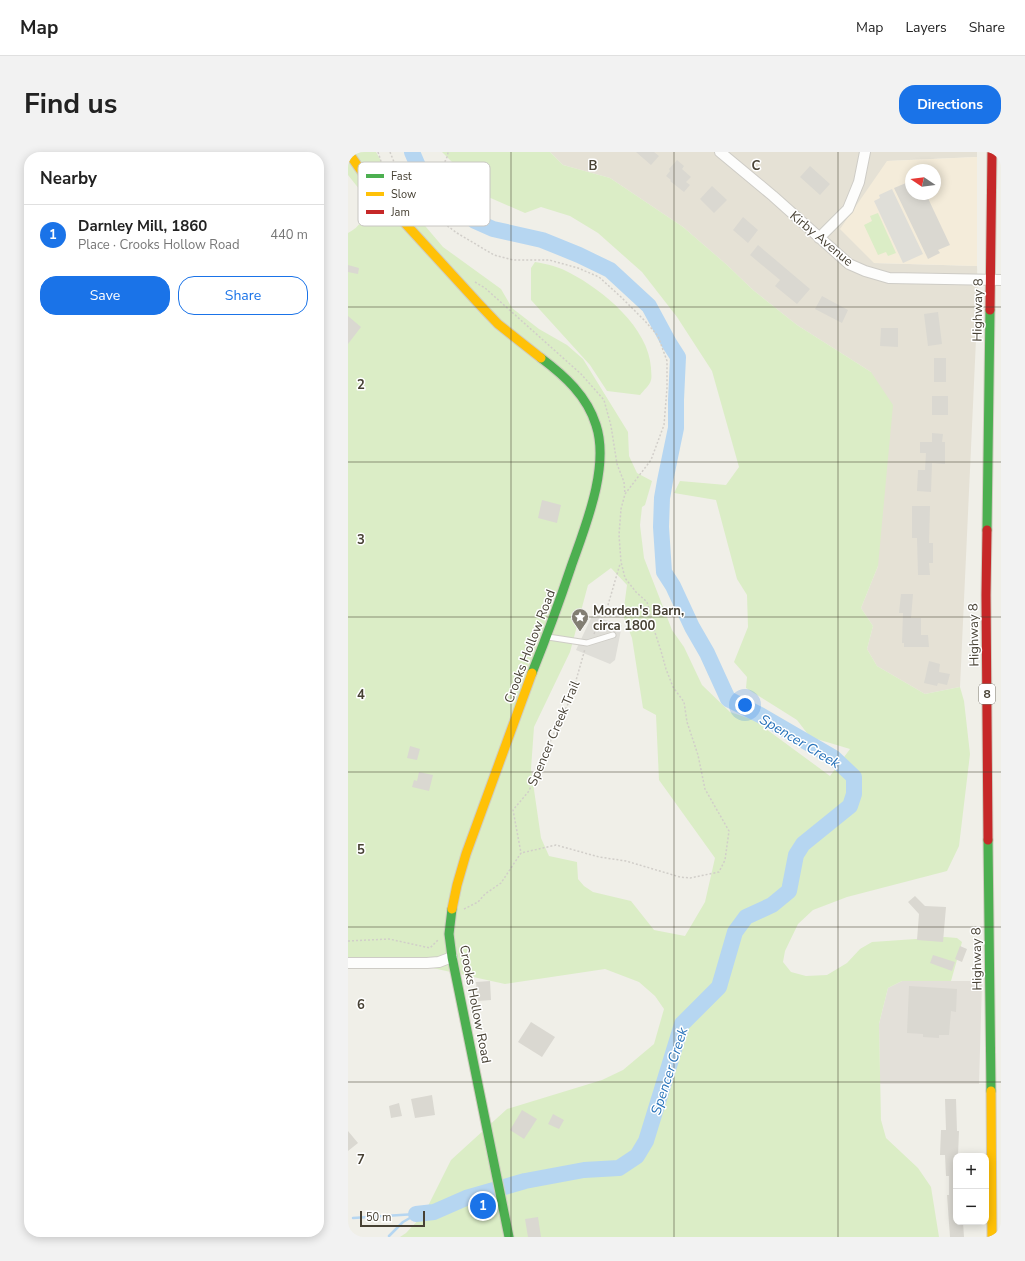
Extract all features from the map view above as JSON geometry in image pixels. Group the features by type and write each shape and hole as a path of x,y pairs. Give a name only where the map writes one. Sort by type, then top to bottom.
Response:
{"street":[{"name":"Crooks Hollow Road","path":"348,152 358,166"},
{"name":"Kirby Avenue","path":"720,152 773,196 849,264 865,271 889,278 996,279"},
{"path":"819,238 848,209 859,182 865,152"},
{"name":"Highway 8","path":"992,152 996,279 986,595 996,1215 992,1237"},
{"name":"Crooks Hollow Road","path":"407,226 498,324 570,382 586,402 593,415 599,436 600,446 597,481 577,551 560,603 494,775 460,876 451,913 449,935 452,957 509,1237"},
{"path":"348,963 423,964 439,962 452,957"}],"lane":[{"path":"546,637 587,644 612,635"}],"path":[{"path":"378,152 381,162"},
{"path":"390,152 394,162"},
{"path":"444,162 447,158 448,152"},
{"path":"448,226 494,255 513,260 549,260 578,268 599,278 621,297 658,336 667,361 667,388 664,425 652,460 625,494 621,509 619,535 621,562 625,578 636,592 647,602 650,620 666,670 673,687 684,702 687,722 698,755 705,789 729,831 725,860 720,872 690,878 680,877 626,861 599,857 556,845 521,853 501,883 478,902 468,908 451,913"},
{"name":"Spencer Creek Trail","path":"521,853 513,810 529,791 556,728 571,698 587,644 594,634 608,606 621,562"},
{"path":"348,941 389,939 430,948 450,927"}],"shaded area":[{"path":"550,152 977,152 977,157 887,161 874,263 977,266 978,296 960,687 925,694 877,666 867,649 873,626 861,608 878,566 871,372 797,325 753,290 683,227 610,178 563,165"},
{"path":"977,157 977,266 874,263 840,229 887,161"},
{"path":"892,189 923,254 903,263 874,201 880,198 879,195"},
{"path":"592,616 622,625 615,660 610,664 576,650"},
{"path":"902,981 982,981 979,1084 880,1084 879,1024 888,988"}],"green space":[{"path":"348,152 376,152 382,162 358,162 358,188 348,175"},
{"path":"442,152 550,152 563,165 610,178 683,227 753,290 797,325 871,372 893,405 878,566 861,608 873,626 867,649 877,666 925,694 960,687 964,701 970,754 959,846 947,871 847,897 813,910 798,924 785,951 783,962 791,972 806,976 827,975 847,963 860,949 872,942 945,937 957,938 962,942 951,981 902,981 888,988 879,1024 881,1120 886,1138 918,1168 931,1187 939,1237 400,1237 406,1233 424,1214 451,1160 507,1109 602,1080 623,1070 654,1044 664,1009 655,996 639,982 605,969 505,984 401,961 348,962 348,233 358,226 425,226 443,247 501,289 512,308 539,329 567,345 583,359 628,432 629,456 637,473 652,481 645,505 642,507 640,525 644,558 672,630 684,647 702,685 730,712 754,720 830,776 850,749 810,737 797,720 746,688 747,677 734,662 748,627 747,595 737,579 716,500 674,493 680,481 726,485 739,467 712,371 677,317 642,272 598,233 570,216 541,207 525,213 490,198 490,162 452,162","holes":["611,568 627,585 623,615 632,638 643,708 656,715 659,780 715,858 705,902 685,936 654,930 631,901 593,892 584,886 578,879 577,862 549,856 541,838 531,769 534,727 570,652 588,585"]},
{"path":"878,213 896,253 888,256 886,252 878,255 864,225 872,221 870,216"},
{"path":"535,262 562,269 583,280 610,300 633,325 642,339 648,353 651,368 650,382 640,395 607,391 590,365 531,300 531,268"}],"building":[{"path":"636,152 654,152 659,156 651,165"},
{"path":"677,160 684,166 682,169 691,177 686,182 690,185 684,192 666,176 670,171 669,169"},
{"path":"810,166 830,184 820,195 800,177"},
{"path":"905,183 905,200 929,200 950,245 938,250 940,253 928,259 894,188"},
{"path":"712,186 727,200 714,213 700,199"},
{"path":"743,217 758,230 748,243 733,230"},
{"path":"758,245 810,289 797,304 775,286 780,280 750,255"},
{"path":"348,265 359,268 358,274 348,272"},
{"path":"822,296 848,310 842,323 815,309"},
{"path":"938,312 942,344 928,346 924,314"},
{"path":"348,316 361,327 348,344"},
{"path":"881,328 898,328 898,347 880,346"},
{"path":"934,358 946,358 946,382 934,382"},
{"path":"932,396 948,396 948,415 932,415"},
{"path":"932,433 943,434 942,442 945,442 945,464 932,463 931,492 917,491 918,470 925,470 926,453 920,453 920,442 932,442"},
{"path":"542,500 561,505 557,523 538,518"},
{"path":"912,506 930,506 929,543 933,543 933,563 929,563 930,575 918,575 917,538 912,538"},
{"path":"901,594 913,594 911,618 921,618 921,635 928,635 929,647 904,647 904,643 902,643 903,613 899,613"},
{"path":"929,661 940,664 939,672 950,674 947,685 938,683 937,686 924,683"},
{"path":"410,746 420,749 417,760 407,758"},
{"path":"419,772 433,775 429,791 412,787 414,780 417,781"},
{"path":"915,896 925,906 946,907 943,942 917,940 919,914 908,902"},
{"path":"960,946 967,949 962,962 955,959"},
{"path":"933,955 955,962 952,971 930,963"},
{"path":"490,981 491,1000 478,1001 476,982"},
{"path":"909,986 957,989 956,1012 951,1011 949,1035 939,1035 939,1038 923,1037 923,1034 907,1033"},
{"path":"531,1022 555,1037 542,1057 518,1042"},
{"path":"432,1095 435,1115 415,1118 411,1099"},
{"path":"945,1099 956,1099 957,1131 959,1131 958,1153 953,1153 953,1225 963,1225 964,1237 950,1237 947,1195 949,1195 949,1176 946,1176 945,1155 940,1155 941,1130 946,1130"},
{"path":"399,1103 402,1116 391,1118 389,1106"},
{"path":"522,1110 537,1119 524,1139 510,1130"},
{"path":"553,1114 564,1120 559,1129 548,1124"},
{"path":"348,1131 358,1143 348,1151"},
{"path":"538,1217 541,1237 528,1237 525,1219"}],"waterway":[{"name":"Spencer Creek","path":"412,152 416,162"},
{"name":"Spencer Creek","path":"416,1214 434,1212 466,1198 525,1181 584,1170 619,1168 637,1156 646,1141 682,1024 719,987 735,932 746,917 772,905 789,891 796,855 803,844 850,806 854,794 854,777 834,758 760,715 728,699 707,653 692,627 673,586 664,572 661,527 662,498 676,428 678,357 649,306 610,270 579,255 542,240 493,229 486,226"},
{"name":"Spencer Creek","path":"353,1218 416,1214"},
{"path":"389,1236 403,1222 415,1215"}],"traffic: fast":[{"path":"987,530 990,310"},
{"path":"532,673 589,516 598,478 600,459 600,442 596,425 587,405 567,379 541,358"},
{"path":"988,840 991,1091"},
{"path":"452,909 449,934 452,957 509,1237"}],"traffic: slow":[{"path":"348,152 358,166"},
{"path":"408,226 498,324 541,358"},
{"path":"452,909 466,854 532,673"},
{"path":"991,1091 992,1237"}],"traffic: jam":[{"path":"990,310 992,152"},
{"path":"987,530 986,595 988,840"}],"place":[{"name":"Morden's Barn, circa 1800","path":"580,632"},
{"name":"Darnley Mill, 1860","path":"483,1206"}]}
